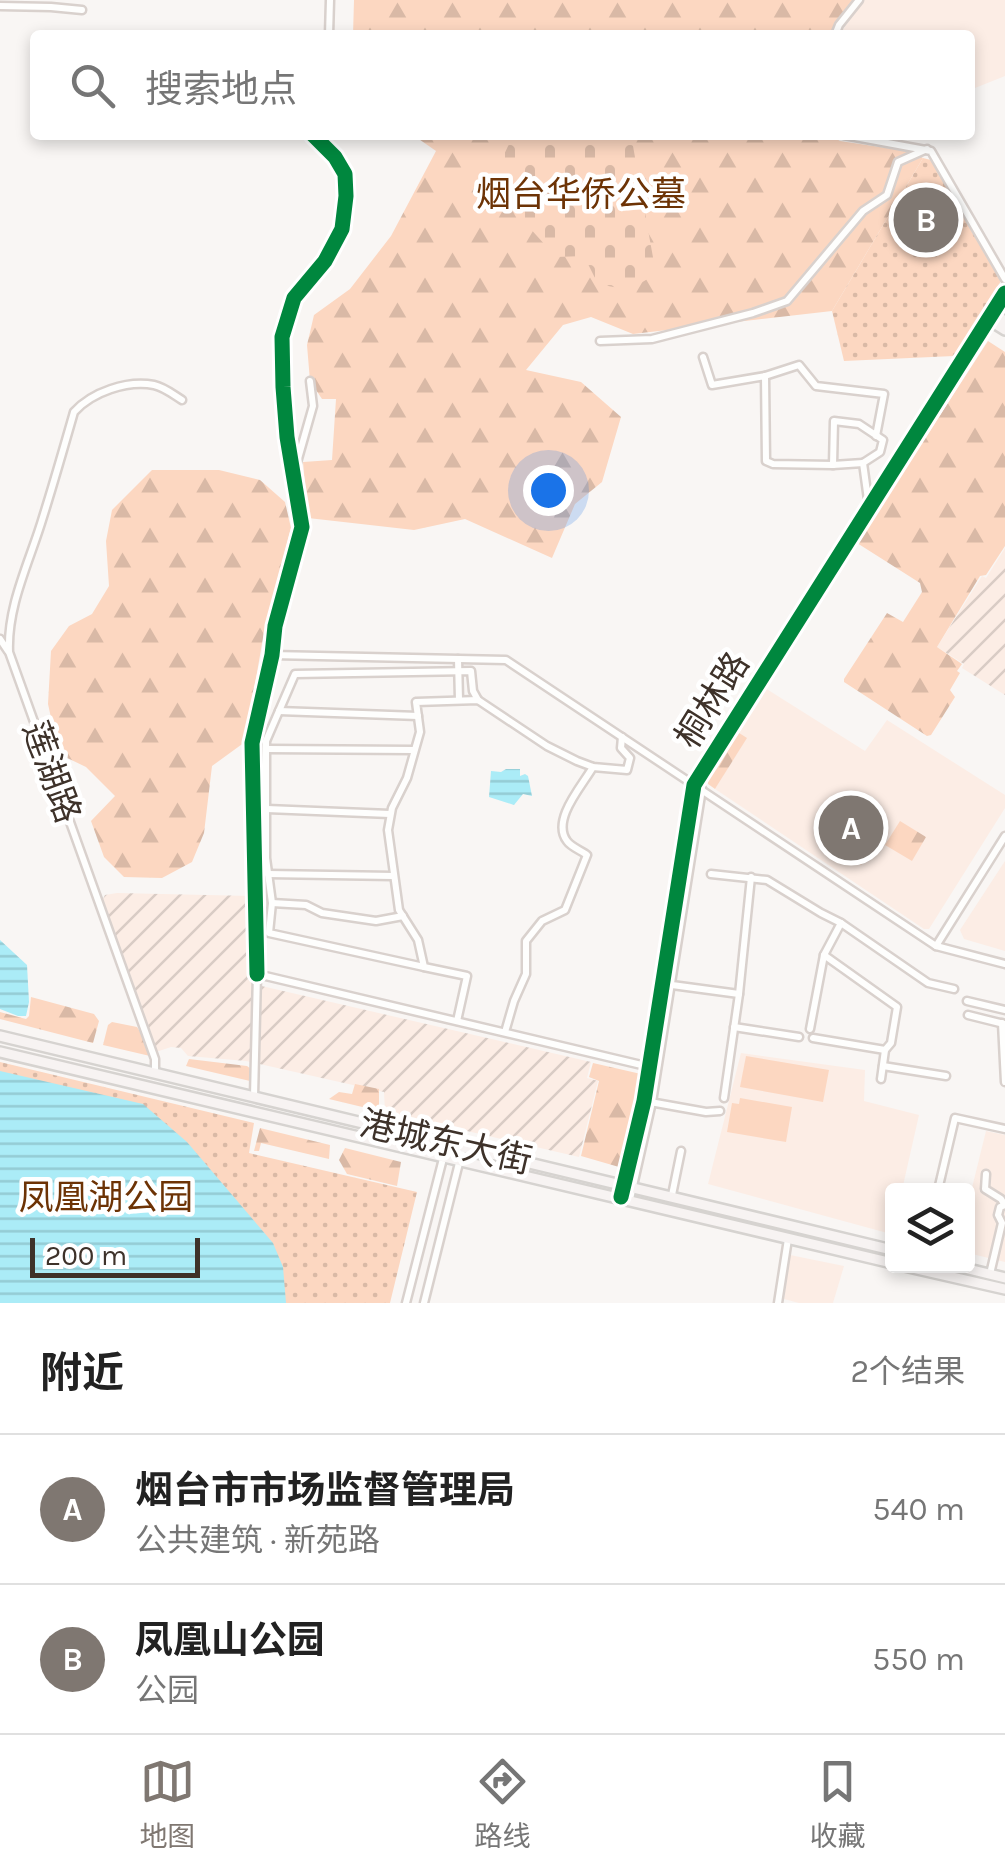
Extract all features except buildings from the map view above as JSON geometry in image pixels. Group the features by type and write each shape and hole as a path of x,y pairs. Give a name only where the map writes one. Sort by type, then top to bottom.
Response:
{"main road":[{"path":"991,317 1005,321"},
{"path":"991,317 1005,330"},
{"name":"港城东大街","path":"0,1036 885,1248"},
{"name":"港城东大街","path":"0,1052 885,1261"},
{"path":"975,1270 1005,1278"},
{"path":"935,1273 1005,1289"}],"street":[{"path":"329,30 330,0"},
{"path":"838,30 859,0"},
{"path":"0,6 82,10"},
{"path":"254,1096 257,974 252,743 275,626 302,526 283,387 282,337 294,298 324,260 342,228 346,196 345,174 319,140"},
{"path":"874,140 927,149 934,154 1005,279"},
{"path":"600,341 652,339 787,300 863,211 887,194 898,162 927,149"},
{"name":"桐林路","path":"648,1102 650,1067 698,787 1005,293"},
{"path":"703,357 712,385 799,366 816,386 884,394 876,436"},
{"path":"765,376 766,460 773,464 832,465 862,463 880,452 883,440 859,424 834,421 832,465"},
{"path":"293,474 313,406 310,381"},
{"name":"莲湖路","path":"155,1072 155,1059 9,652 8,631 74,412 94,397 130,384 158,385 182,400"},
{"path":"862,463 870,508"},
{"path":"0,640 9,652"},
{"path":"272,655 506,660 936,946 1005,964"},
{"path":"458,658 460,700"},
{"path":"457,1021 467,976 269,933 272,903 266,740 295,674 470,671 478,700 547,746 593,768 628,770 630,758 622,748 622,737"},
{"path":"424,968 418,940 399,910 388,830 390,814 420,732 416,702 478,700"},
{"path":"279,711 418,716"},
{"path":"266,749 414,750"},
{"path":"505,1032 526,974 526,941 542,921 565,910 588,855 568,842 562,827 565,812 593,768"},
{"name":"桐林路","path":"626,1198 672,985 698,787"},
{"path":"267,809 390,814"},
{"path":"936,946 1005,836"},
{"path":"268,874 393,876"},
{"path":"710,874 768,880 928,983 954,989"},
{"path":"724,1098 751,877"},
{"path":"272,903 306,905 322,913 376,921 403,916"},
{"path":"810,1029 824,955 840,923"},
{"path":"824,955 896,1007 892,1043 885,1050 881,1079"},
{"path":"257,974 650,1067"},
{"path":"672,985 739,994"},
{"path":"967,1001 1005,1010"},
{"path":"968,1015 1003,1024 1005,1078"},
{"path":"734,1028 798,1036"},
{"path":"814,1038 885,1050"},
{"path":"883,1066 946,1076"},
{"path":"648,1102 720,1111"},
{"path":"940,1183 955,1118 1005,1129"},
{"path":"406,1303 447,1143"},
{"path":"424,1303 463,1147"},
{"path":"672,1195 681,1151"},
{"path":"986,1174 985,1189 1004,1204 998,1215 1003,1222 990,1274"},
{"path":"778,1303 788,1239"}],"shaded area":[{"path":"864,0 1005,0 1005,76 975,88 975,30 843,30"},
{"path":"1005,548 1005,695 937,647 982,576 986,578"},
{"path":"765,688 865,751 887,720 1005,795 1005,808 929,929 715,789 746,739 736,731"},
{"path":"1005,861 1005,951 964,939 960,930"},
{"path":"105,895 252,896 253,984 591,1062 587,1078 598,1081 579,1157 385,1112 384,1092 246,1061 188,1056 181,1048 156,1052 102,901"},
{"path":"741,1053 865,1070 864,1101 919,1115 904,1183 885,1183 885,1232 708,1184"},
{"path":"986,1131 1005,1135 1005,1262 975,1255 973,1183"},
{"path":"790,1255 844,1266 833,1303 784,1299"}],"green space":[{"path":"354,0 855,0 834,30 353,30"},
{"path":"420,140 838,140 913,152 923,158 832,311 633,334 591,317 563,325 526,370 581,382 621,417 602,482 575,504 552,558 465,519 414,530 308,518 303,462 332,460 336,399 322,399 310,381 307,345 314,315 350,289 391,236 436,151"},
{"name":"烟台华侨公墓","path":"511,140 632,140 656,274 629,290 598,284 584,256 556,257 490,184"},
{"path":"923,158 931,160 1001,281 954,356 844,361 832,311"},
{"path":"988,341 1005,352 1005,546 986,575 980,576 937,647 962,664 950,690 955,697 927,736 844,682 887,613 903,622 922,592 920,583 857,543"},
{"path":"152,470 219,470 260,480 285,502 291,528 264,632 245,742 212,766 204,833 192,862 162,878 124,877 104,857 91,821 115,796 86,767 59,754 48,704 51,651 69,626 92,614 109,586 106,541 112,510"},
{"path":"736,731 747,738 715,789 708,784 707,777"},
{"path":"900,821 926,837 912,861 885,845"},
{"path":"854,824 878,839 861,865 837,850"},
{"path":"31,997 94,1014 99,1021 93,1043 0,1019 0,1012 26,1019"},
{"path":"112,1022 137,1027 150,1056 103,1045"},
{"path":"746,1056 829,1070 823,1102 740,1087"},
{"path":"189,1059 247,1066 251,1069 250,1081 186,1066"},
{"name":"凤凰湖公园","path":"0,1062 254,1123 249,1153 417,1192 390,1303 0,1303"},
{"path":"593,1063 641,1074 619,1167 581,1156 599,1081 589,1077"},
{"path":"355,1084 379,1089 379,1111 329,1099 339,1092 352,1094"},
{"path":"740,1098 792,1107 786,1142 727,1132 732,1103 739,1104"},
{"path":"260,1128 330,1145 329,1159 261,1143 259,1151 254,1151"},
{"path":"345,1148 401,1162 397,1186 347,1174 339,1160"}],"water":[{"path":"520,769 520,776 528,776 532,796 523,794 514,805 489,797 491,771"},
{"path":"0,940 27,965 26,1016 0,1009"},
{"name":"凤凰湖公园","path":"0,1071 143,1104 187,1142 273,1243 283,1267 286,1303 0,1303"}],"cycle path":[{"path":"257,974 252,743 275,626 302,527 287,437 282,337 294,298 325,261 342,229 346,196 345,174 318,140"},
{"path":"621,1197 644,1101 694,785 1005,293"}],"place":[{"name":"凤凰山公园","path":"926,220"},
{"name":"烟台市市场监督管理局","path":"851,828"}]}
